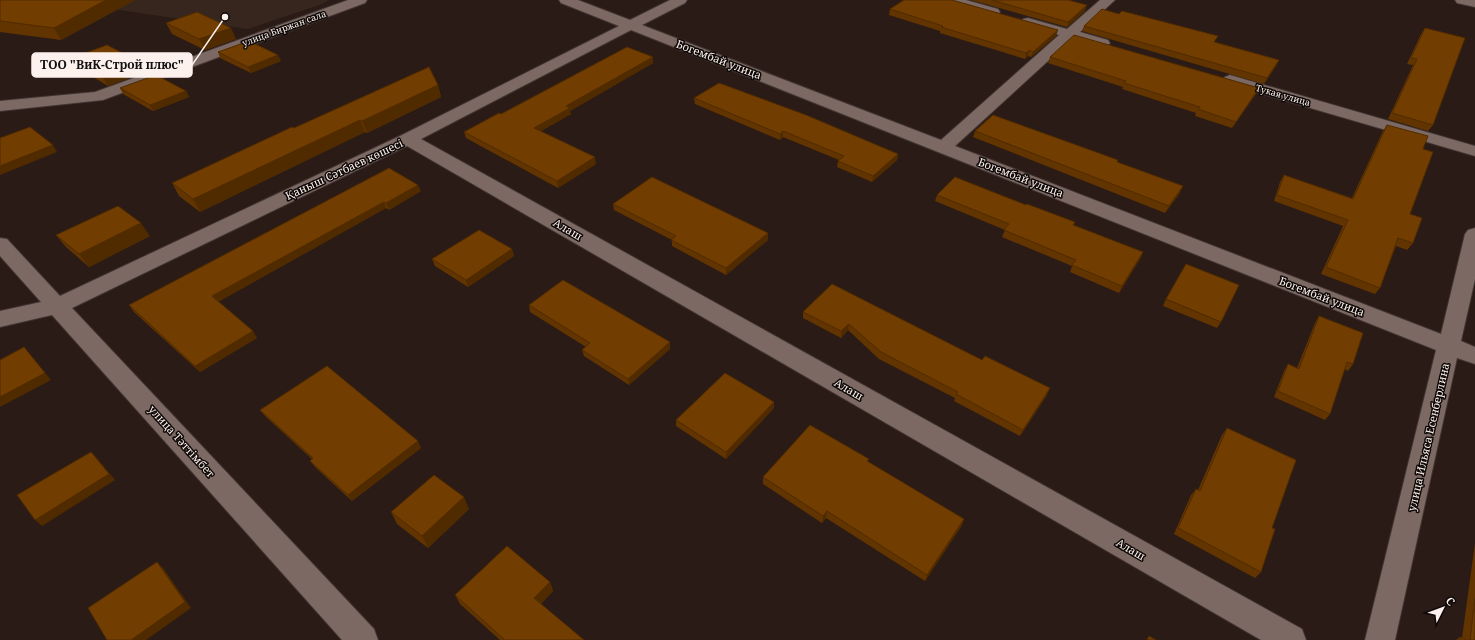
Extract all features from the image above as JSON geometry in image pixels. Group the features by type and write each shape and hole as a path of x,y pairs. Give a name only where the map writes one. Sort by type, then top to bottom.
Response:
{"street":[{"name":"улица Биржан сала","path":"0,106 97,98 360,0"},
{"name":"Богембай улица","path":"566,0 631,24 1475,356"},
{"name":"Қаныш Сәтбаев көшесі","path":"0,319 58,306 408,139 680,0"},
{"path":"952,0 1115,47"},
{"path":"944,147 1108,0"},
{"path":"1462,0 1475,3"},
{"name":"Тукая улица","path":"1214,76 1475,151"},
{"name":"Алаш","path":"408,139 1291,640"},
{"name":"улица Ильяса Есенберлина","path":"1380,640 1475,234"},
{"name":"улица Тәттімбет","path":"0,244 363,640"}],"shaded area":[{"path":"52,0 329,0 322,4 248,29"}],"building":[{"path":"0,0 106,0 54,28 0,21"},
{"path":"904,0 952,0 1058,30 1033,52 1029,50 1026,53 941,27 943,26 890,9"},
{"path":"992,0 1068,0 1087,5 1068,22"},
{"path":"1102,9 1119,14 1122,11 1218,36 1214,42 1279,60 1267,78 1084,26"},
{"path":"197,12 231,28 199,39 166,23"},
{"path":"1425,28 1465,38 1433,125 1392,113 1417,59 1411,58"},
{"path":"1074,35 1259,88 1236,122 1198,109 1200,107 1124,83 1126,81 1050,57"},
{"path":"249,41 278,55 248,67 218,52"},
{"path":"107,45 138,61 101,74 72,58"},
{"path":"627,47 653,57 566,106 570,108 534,128 595,157 557,181 464,132 499,113 501,114"},
{"path":"429,67 438,85 193,199 172,183 292,127 294,128"},
{"path":"156,75 186,91 150,105 120,88"},
{"path":"719,83 806,115 898,154 873,176 838,161 844,156 783,131 780,134 694,98"},
{"path":"993,115 1118,160 1117,162 1183,186 1169,206 975,131"},
{"path":"1387,125 1428,136 1423,149 1433,152 1410,214 1422,218 1413,243 1398,238 1380,288 1326,267 1348,220 1277,195 1284,175 1353,199"},
{"path":"30,127 53,145 0,166 0,138"},
{"path":"389,168 418,185 212,296 253,331 195,366 129,305"},
{"path":"652,177 768,233 726,268 671,240 676,236 613,204"},
{"path":"955,177 1026,205 1027,204 1075,222 1073,225 1143,252 1122,286 1072,265 1076,260 1004,230 1009,224 937,195"},
{"path":"118,206 141,223 79,254 56,235"},
{"path":"479,230 512,249 466,280 432,259"},
{"path":"1186,264 1239,285 1221,322 1166,299"},
{"path":"563,280 670,342 628,379 582,350 590,343 529,305"},
{"path":"832,284 982,360 985,356 1050,388 1023,430 956,394 958,392 881,352 849,324 841,331 803,312"},
{"path":"1319,316 1363,333 1353,364 1347,362 1330,414 1278,391 1288,364 1299,369"},
{"path":"24,347 45,373 0,397 0,360"},
{"path":"327,366 418,441 348,495 310,461 313,458 260,410"},
{"path":"725,373 774,402 726,452 676,420"},
{"path":"810,425 869,459 867,461 964,519 927,575 827,511 823,516 763,477"},
{"path":"1227,428 1296,460 1272,528 1275,529 1261,572 1178,528 1196,489 1200,491"},
{"path":"91,452 109,474 35,520 17,495"},
{"path":"434,475 464,497 422,536 391,512"},
{"path":"507,546 550,582 534,598 584,640 505,640 455,595"},
{"path":"157,562 185,602 131,640 107,640 88,608"},
{"path":"1475,598 1475,640 1470,640"},
{"path":"1149,636 1156,640 1147,640"}],"place":[{"name":"ТОО \"ВиК-Строй плюс\"","path":"225,17"}]}
